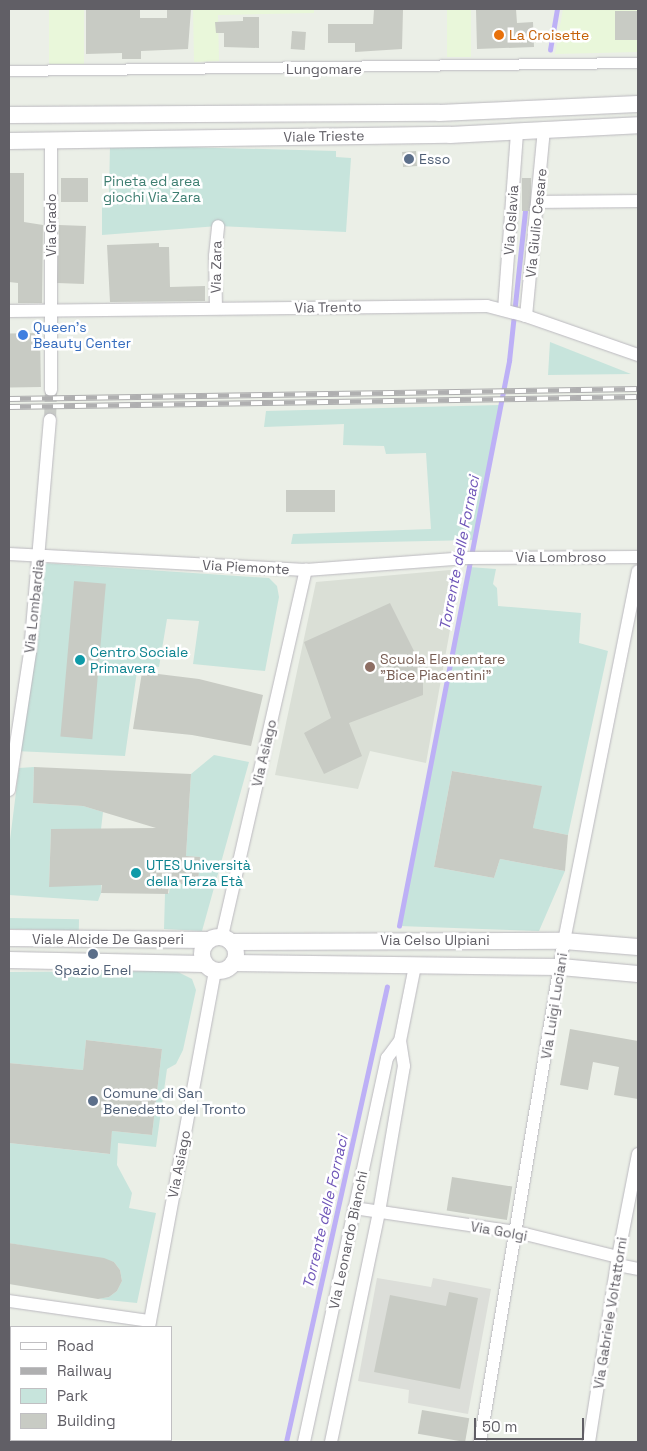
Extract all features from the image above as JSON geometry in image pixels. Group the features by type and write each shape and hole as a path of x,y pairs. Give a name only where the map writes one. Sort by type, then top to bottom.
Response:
{"street":[{"name":"Lungomare","path":"9,71 638,63"},
{"name":"Viale Trieste","path":"9,114 439,113 638,104"},
{"name":"Viale Trieste","path":"9,141 218,144 638,125"},
{"name":"Via Giulio Cesare","path":"526,316 544,129"},
{"name":"Via Oslavia","path":"504,310 517,131"},
{"name":"Via Grado","path":"51,141 51,310"},
{"path":"538,202 638,201"},
{"name":"Via Zara","path":"216,308 215,256 218,226"},
{"name":"Via Trento","path":"9,311 471,305 504,310 526,316 638,355"},
{"path":"51,310 51,390"},
{"name":"Via Lombardia","path":"9,790 30,652 40,556 50,420"},
{"name":"Via Piemonte","path":"9,554 306,570 483,558"},
{"name":"Via Lombroso","path":"483,558 638,557"},
{"name":"Via Asiago","path":"220,939 306,570"},
{"name":"Via Luigi Luciani","path":"480,1442 562,967 564,941 638,571"},
{"name":"Viale Alcide De Gasperi","path":"9,938 220,939"},
{"path":"220,939 236,952 233,963 225,970 210,968 201,952 220,939"},
{"name":"Via Celso Ulpiani","path":"220,939 564,941 638,947"},
{"name":"Viale Alcide De Gasperi","path":"9,960 210,968"},
{"name":"Via Celso Ulpiani","path":"233,963 562,967 638,974"},
{"name":"Via Leonardo Bianchi","path":"331,1442 379,1212 404,1066 400,1041 415,966"},
{"name":"Via Asiago","path":"149,1324 210,968"},
{"name":"Via Leonardo Bianchi","path":"304,1442 387,1058 400,1041"},
{"name":"Via Gabriele Voltattorni","path":"589,1442 618,1261 636,1174 638,1154"},
{"name":"Via Golgi","path":"354,1208 517,1232 618,1261 638,1269"},
{"path":"9,1301 149,1324"}],"shaded area":[{"name":"Scuola Elementare \"Bice Piacentini\"","path":"461,569 426,763 370,751 358,789 275,775 316,582"},
{"path":"377,1278 431,1287 433,1278 491,1289 468,1414 408,1403 409,1390 358,1381"}],"green space":[{"name":"Pineta ed area giochi Via Zara","path":"110,145 336,151 336,157 351,158 346,232 218,226 102,235 102,199 109,193"},
{"path":"550,342 631,374 548,375"},
{"path":"500,405 474,540 291,544 293,534 431,529 426,453 386,454 384,446 343,445 344,424 264,427 266,411"},
{"path":"44,563 269,578 277,586 279,597 265,671 193,664 199,621 167,619 159,667 138,664 125,756 15,751"},
{"path":"469,567 496,569 493,584 497,588 498,606 581,613 579,643 608,651 568,835 533,828 541,786 452,771 434,867 494,878 500,859 565,871 539,931 399,926"},
{"path":"214,755 249,762 202,931 164,929 165,894 169,893 170,884 198,884 200,857 186,856 191,774"},
{"path":"34,767 33,803 83,806 103,812 101,829 51,829 49,887 103,852 101,893 98,901 9,895 9,848 19,768"},
{"path":"9,918 79,919 79,930 9,929"},
{"path":"176,971 192,979 196,990 183,1050 176,1064 167,1069 156,1147 118,1143 117,1165 132,1193 129,1208 156,1213 137,1303 98,1299 109,1297 117,1291 122,1281 120,1270 114,1262 9,1243 9,1143 109,1154 112,1131 152,1135 162,1049 86,1040 83,1070 9,1063 9,972"}],"sand":[{"path":"49,9 84,9 84,64 49,64"},
{"path":"193,9 314,9 314,13 218,15 219,61 194,62"},
{"path":"447,9 471,9 471,57 447,57"},
{"path":"563,9 638,9 638,52 555,54"}],"building":[{"path":"86,9 140,9 140,18 167,18 167,9 191,9 188,49 141,51 141,59 122,59 122,53 86,54"},
{"path":"516,9 517,23 533,22 534,47 477,49 476,10"},
{"path":"374,10 403,10 402,49 355,52 355,43 328,43 328,24 373,24"},
{"path":"615,11 638,11 638,40 615,40"},
{"path":"243,17 259,17 259,48 224,47 224,33 216,33 215,22 243,21"},
{"path":"292,31 306,32 305,50 291,49"},
{"path":"416,151 417,166 403,167 402,152"},
{"path":"9,173 24,173 24,222 43,225 42,303 18,303 18,283 9,282"},
{"path":"61,178 88,178 88,202 61,202"},
{"path":"522,178 531,178 531,211 522,211"},
{"path":"59,225 86,226 84,284 57,283"},
{"path":"159,243 159,247 169,247 170,287 205,286 205,301 110,302 107,245"},
{"path":"40,333 41,387 10,388 9,334"},
{"path":"286,490 335,490 335,512 286,512"},
{"name":"Centro Sociale Primavera","path":"74,581 106,584 92,739 60,736"},
{"path":"390,603 423,669 423,695 349,723 362,756 324,774 304,733 331,718 304,642"},
{"path":"142,672 199,679 263,695 251,746 192,735 133,729"},
{"path":"34,767 191,774 186,856 200,857 198,884 169,884 168,894 101,893 102,885 49,887 51,829 156,828 83,806 33,803"},
{"path":"452,771 542,786 533,828 568,835 565,871 500,859 494,878 434,867"},
{"path":"570,1029 638,1041 638,1099 614,1095 619,1067 593,1062 588,1090 560,1085"},
{"name":"Comune di San Benedetto del Tronto","path":"86,1040 162,1049 152,1135 112,1131 110,1154 9,1143 9,1063 83,1070"},
{"path":"452,1177 512,1187 507,1220 447,1211"},
{"path":"9,1243 104,1258 114,1262 120,1270 122,1281 117,1291 109,1297 98,1299 9,1284"},
{"path":"449,1292 478,1298 460,1389 374,1372 390,1295 446,1306"},
{"path":"422,1410 469,1418 465,1442 418,1434"}],"waterway":[{"name":"Torrente delle Fornaci","path":"550,50 557,9"},
{"name":"Torrente delle Fornaci","path":"399,926 509,361 525,212"},
{"name":"Torrente delle Fornaci","path":"286,1442 387,987"}],"tunnel":[{"path":"50,420 51,390"}],"railway":[{"path":"9,399 638,389"},
{"path":"9,407 638,397"}],"place":[{"name":"La Croisette","path":"499,35"},
{"name":"Esso","path":"409,159"},
{"name":"Queen's Beauty Center","path":"23,335"},
{"name":"Centro Sociale Primavera","path":"80,660"},
{"name":"Scuola Elementare \"Bice Piacentini\"","path":"370,667"},
{"name":"UTES Università della Terza Età","path":"136,873"},
{"name":"Spazio Enel","path":"93,954"},
{"name":"Comune di San Benedetto del Tronto","path":"93,1101"}]}
